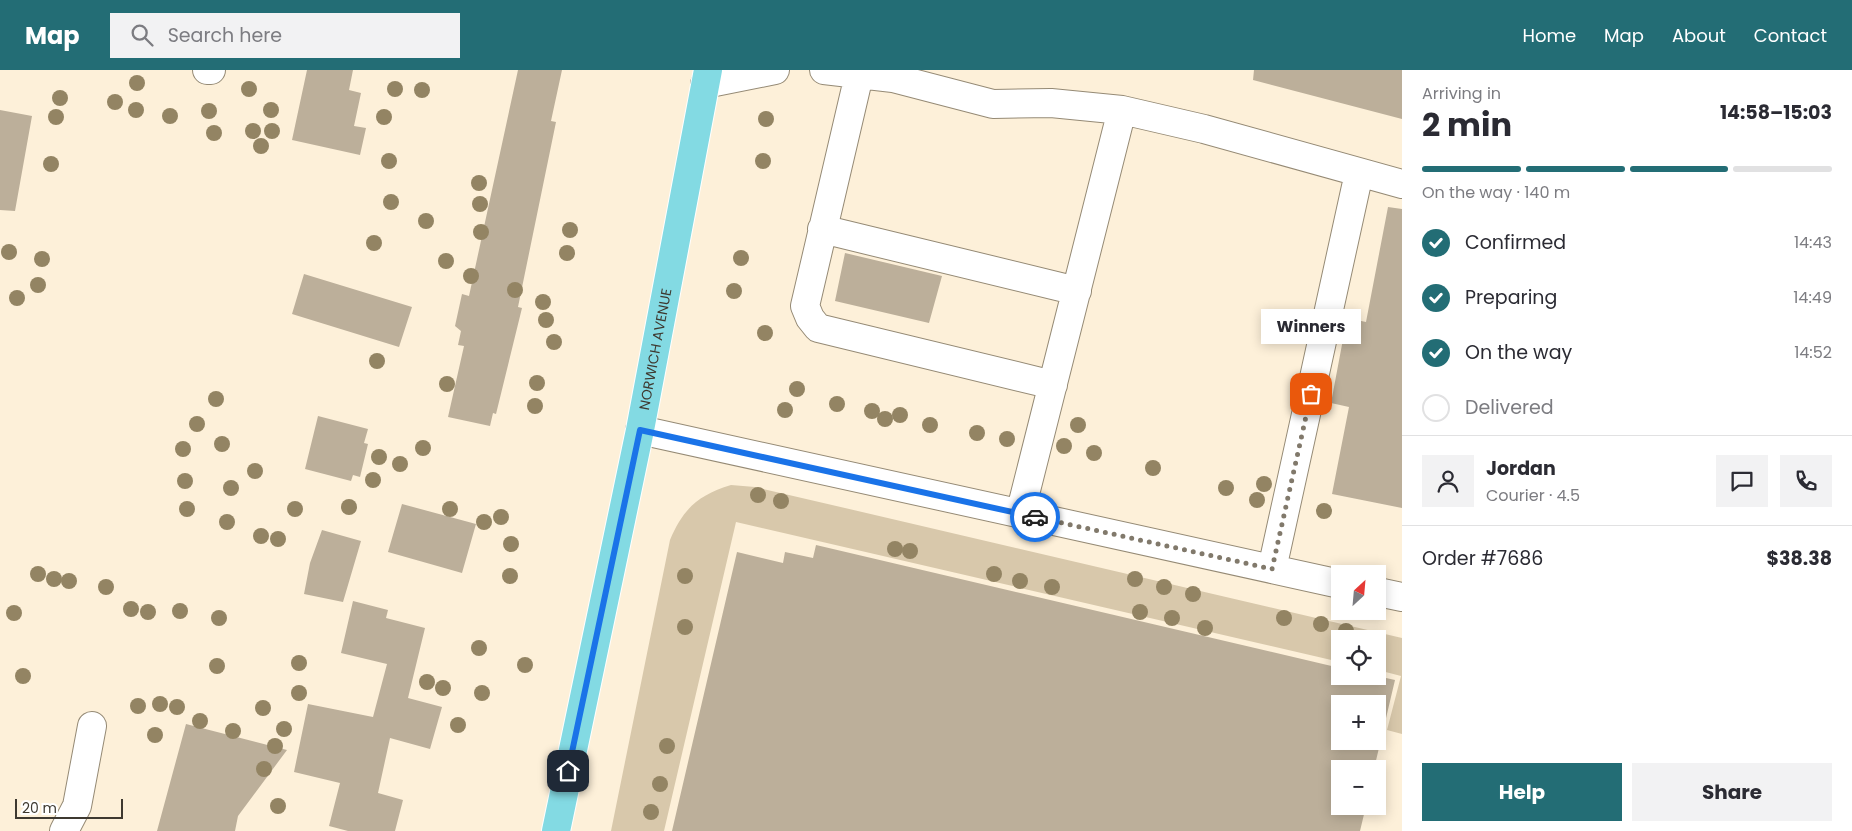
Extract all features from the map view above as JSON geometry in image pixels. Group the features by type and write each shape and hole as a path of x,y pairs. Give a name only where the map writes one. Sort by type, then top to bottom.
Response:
{"main road":[{"name":"NORWICH AVENUE","path":"556,831 640,430 706,77"}],"street":[{"path":"706,77 776,70"},
{"path":"824,70 893,78 993,104 1051,103 1122,110 1204,129 1402,184"},
{"path":"859,75 805,306 810,318 818,328 1053,385"},
{"path":"1020,514 1122,110"},
{"path":"1272,569 1360,173"},
{"path":"822,229 1077,291"},
{"path":"640,430 1331,582"},
{"path":"1386,594 1402,597"},
{"path":"64,831 77,806 92,726"}],"shaded area":[{"path":"731,485 755,487 1368,630 1331,630 1331,660 736,522 664,831 611,831 670,540 686,512 709,493"},
{"path":"1386,634 1402,638 1402,734 1387,730 1401,676 1386,672"}],"building":[{"path":"307,70 353,70 349,90 361,93 354,126 366,128 360,155 292,140"},
{"path":"518,70 562,70 551,121 556,122 518,307 522,308 496,414 493,413 490,426 448,417 464,346 458,345 461,331 455,326 462,294 469,296"},
{"path":"1254,70 1402,70 1402,119 1253,80"},
{"path":"0,110 32,116 15,211 0,210"},
{"path":"1388,207 1402,209 1402,508 1332,494 1349,407 1331,403 1347,318 1366,322"},
{"path":"845,253 942,276 929,323 835,301"},
{"path":"304,274 412,307 399,347 292,314"},
{"path":"318,416 368,429 364,443 368,444 360,477 353,475 351,481 305,469"},
{"path":"402,504 476,524 462,573 388,552"},
{"path":"322,530 361,541 343,602 304,594 310,563"},
{"path":"816,545 1331,666 1331,685 1386,685 1386,678 1395,680 1386,718 1386,695 1331,695 1331,750 1378,750 1376,760 1331,760 1331,815 1364,815 1360,831 672,831 737,552 783,563 785,552 813,558"},
{"path":"353,601 388,610 386,618 425,628 408,698 442,707 430,749 390,738 378,793 403,800 395,831 348,831 329,826 340,783 294,772 308,704 373,717 387,664 341,653"},
{"path":"186,724 287,750 238,816 235,831 157,831"}],"way so far":[{"path":"1035,517 1272,569 1311,394"}],"place":[{"name":"Winners","path":"1311,394"}],"route":[{"path":"568,771 640,430 1035,517"}]}
